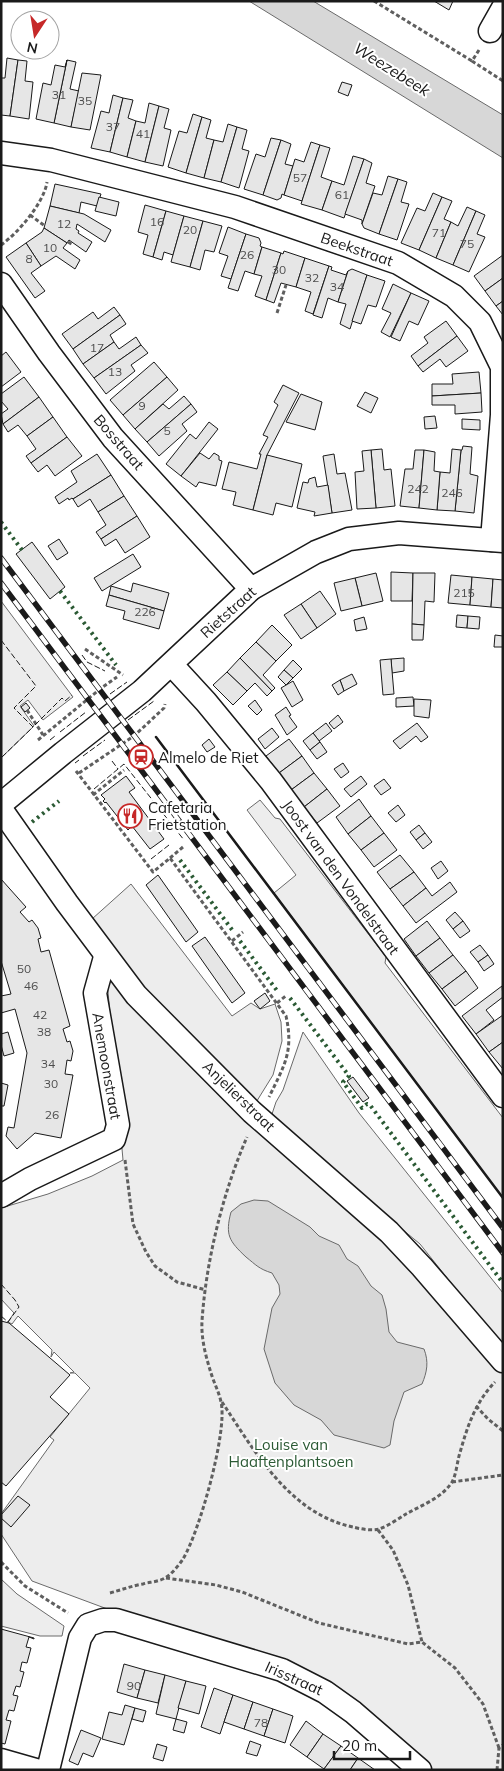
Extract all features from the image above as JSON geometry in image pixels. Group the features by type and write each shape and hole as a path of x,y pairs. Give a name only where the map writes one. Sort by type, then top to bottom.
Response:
{"street":[{"path":"490,31 503,8"},
{"name":"Beekstraat","path":"1,153 51,160 235,207 398,263 454,296 480,322 502,368 498,540"},
{"name":"Bosstraat","path":"1,284 49,354 113,438 251,589"},
{"name":"Rietstraat","path":"1,804 142,691 172,665 251,589 316,552 348,540 400,533 498,540"},
{"name":"Joost van den Vondelstraat","path":"172,665 206,702 271,781 503,1096"},
{"name":"Anjelierstraat","path":"1,809 106,957 136,995 252,1112 389,1232 422,1267 503,1361"},
{"name":"Anemoonstraat","path":"1,1196 30,1179 114,1139 118,1125 95,993 106,957"},
{"name":"Irisstraat","path":"88,1624 102,1620 116,1620 282,1670 325,1692 353,1712 420,1770"},
{"path":"48,1770 80,1638 88,1624"},
{"path":"1,1760 36,1770"}],"path":[{"path":"374,1 503,81"},
{"path":"472,61 490,31"},
{"path":"1,245 11,238 30,215 46,188 51,160"},
{"path":"30,215 45,226"},
{"path":"68,242 73,245"},
{"path":"278,313 286,285"},
{"path":"85,649 142,691"},
{"path":"27,710 43,735"},
{"path":"63,753 153,872 183,848"},
{"path":"93,795 124,770"},
{"path":"170,858 277,1003 286,1016 290,1031 288,1058 260,1118 249,1132 230,1183 217,1232 206,1290 202,1323 204,1347 222,1402 245,1437 293,1497 316,1513 344,1525 378,1530 426,1504 446,1490 452,1482 467,1427 476,1406 496,1382"},
{"path":"232,940 243,932"},
{"path":"277,1003 288,996"},
{"path":"118,1125 127,1167 133,1224 146,1252 155,1266 177,1282 206,1290"},
{"path":"165,1578 182,1559 193,1535 205,1499 218,1451 223,1423 222,1402"},
{"path":"476,1406 488,1419 503,1430"},
{"path":"452,1482 503,1475"},
{"path":"378,1530 394,1550 408,1584 422,1642 455,1668 483,1704 499,1748 497,1770"},
{"path":"1,1562 24,1586 88,1624"},
{"path":"110,1593 165,1578 216,1585 242,1592 319,1623 408,1644 422,1642"},
{"path":"499,1748 503,1745"}],"shaded area":[{"path":"1,601 73,697 43,720 28,700 20,706 34,726 1,758"},
{"path":"260,800 275,818 280,819 386,957 385,963 503,1118 503,1198 274,893 296,875 247,810"},
{"path":"131,884 232,1016 251,1003 260,1009 275,1004 281,1022 282,1041 273,1075 255,1104 136,983 92,919"},
{"name":"Louise van Haaftenplantsoen","path":"106,969 384,1238 503,1364 503,1770 423,1770 347,1698 32,1581 1,1534 1,1514 54,1440 50,1437 90,1388 75,1373 70,1373 74,1372 54,1352 51,1357 52,1350 18,1316 12,1324 8,1322 14,1313 1,1299 1,1208 48,1194 92,1176 123,1160"},
{"path":"303,1032 359,1113 503,1293 503,1348 420,1244 315,1157 272,1114 283,1090"},
{"path":"1,1579 17,1594 64,1626 62,1636 40,1636 1,1626"}],"water":[{"name":"Weezebeek","path":"249,1 313,1 503,115 503,158"},
{"path":"254,1200 268,1201 310,1227 319,1236 339,1245 347,1259 358,1266 371,1286 382,1295 389,1332 397,1342 424,1349 427,1363 424,1380 422,1384 404,1392 394,1421 390,1445 384,1448 334,1435 321,1420 294,1405 275,1383 264,1349 272,1308 280,1294 279,1285 272,1273 264,1270 246,1257 232,1242 228,1226 231,1212 241,1204"}],"building":[{"path":"434,1 453,1 449,10"},
{"path":"7,58 18,60 10,116 1,115 1,78 5,78"},
{"path":"18,60 27,61 25,81 33,82 29,119 10,116"},
{"path":"67,60 76,62 70,89 79,91 71,127 54,123"},
{"path":"67,60 54,123 36,119 43,83 51,85 55,65 65,67"},
{"path":"82,73 101,75 90,130 71,127"},
{"path":"342,82 352,85 348,96 338,92"},
{"path":"113,95 123,98 110,152 91,148 101,111 109,113"},
{"path":"123,98 133,100 128,118 136,121 127,157 110,152"},
{"path":"149,103 159,106 145,162 127,157 136,121 145,123"},
{"path":"159,106 169,109 164,128 171,130 163,166 145,162"},
{"path":"193,114 202,117 186,173 168,167 179,131 187,133"},
{"path":"202,117 211,120 206,138 214,140 204,178 186,173"},
{"path":"228,124 237,127 221,182 204,178 214,140 223,142"},
{"path":"237,127 247,130 242,149 249,151 239,188 221,182"},
{"path":"271,138 281,140 263,195 244,189 256,154 265,157"},
{"path":"281,140 291,144 285,164 293,166 284,195 282,194 281,198 277,200 263,195"},
{"path":"311,142 320,145 302,201 284,195 295,159 304,162"},
{"path":"320,145 330,148 321,177 332,181 322,210 301,204"},
{"path":"353,156 364,159 344,218 322,210 332,181 344,185"},
{"path":"364,159 372,163 366,183 375,186 362,224 362,220 345,214"},
{"path":"388,176 398,179 379,234 364,228 362,224 373,193 382,195"},
{"path":"398,179 407,182 401,202 409,204 397,240 379,234"},
{"path":"55,184 101,194 97,206 81,202 79,213 50,206"},
{"path":"433,193 442,197 419,250 401,243 417,208 425,211"},
{"path":"99,197 119,202 116,216 95,211"},
{"path":"442,197 452,201 444,219 451,222 436,258 419,250"},
{"path":"145,205 166,211 153,257 143,254 148,235 138,232"},
{"path":"50,206 84,214 111,230 105,242 77,224 76,229 79,231 78,233 92,242 86,252 69,240 67,243 44,228"},
{"path":"467,207 476,211 453,265 436,258 451,222 458,226"},
{"path":"166,211 184,216 173,255 164,252 162,260 153,257"},
{"path":"476,211 485,215 477,234 485,237 469,272 453,265"},
{"path":"184,216 203,221 190,267 171,262"},
{"path":"203,221 222,226 214,252 205,250 200,270 190,267"},
{"path":"228,227 246,234 231,279 221,276 228,256 219,253"},
{"path":"44,228 67,243 63,248 80,260 75,269 56,256 41,266 26,243 42,232"},
{"path":"246,234 259,238 260,246 262,247 254,274 245,271 238,291 228,288"},
{"path":"26,243 41,266 31,273 45,291 35,298 6,257"},
{"path":"262,247 281,253 266,300 255,296 262,276 254,274"},
{"path":"284,251 305,258 296,287 281,283 274,303 266,300 281,253 283,254"},
{"path":"503,255 503,278 485,291 474,276"},
{"path":"305,258 329,266 313,314 305,311 311,292 296,287"},
{"path":"329,266 332,267 331,270 346,275 348,271 338,302 328,298 322,318 313,315"},
{"path":"352,269 367,275 350,329 340,324 346,304 338,302 348,271"},
{"path":"367,275 385,281 376,307 368,305 361,324 352,321"},
{"path":"503,278 503,301 496,306 485,291"},
{"path":"393,284 411,293 390,337 381,332 391,313 382,309"},
{"path":"411,293 429,301 418,325 409,321 400,341 391,337"},
{"path":"503,301 503,315 496,306"},
{"path":"114,307 120,315 73,349 62,334 93,312 98,319"},
{"path":"120,315 126,324 110,335 114,342 83,364 73,349"},
{"path":"446,321 457,336 418,366 411,356 428,343 424,337"},
{"path":"457,336 468,351 446,367 440,359 423,372 418,366"},
{"path":"136,337 141,345 94,378 83,364 114,342 119,349"},
{"path":"141,345 148,353 131,365 135,371 106,394 94,378"},
{"path":"6,352 21,372 1,387 1,356"},
{"path":"154,362 167,377 123,415 110,400"},
{"path":"479,372 481,393 432,396 432,384 453,384 452,374"},
{"path":"24,377 39,397 3,424 1,414 8,409 1,401 1,394"},
{"path":"167,377 178,390 135,429 123,415"},
{"path":"283,385 299,393 267,455 253,510 233,505 236,492 222,489 229,462 257,469 261,454 259,454 268,437 263,435 278,405 274,402"},
{"path":"365,392 378,398 371,413 357,406"},
{"path":"481,393 482,412 455,414 455,405 432,405 432,396"},
{"path":"301,394 322,402 315,430 286,422"},
{"path":"184,396 191,404 147,442 135,429 163,404 169,409"},
{"path":"39,397 53,417 27,436 18,425 8,432 3,424"},
{"path":"191,404 197,412 182,424 187,431 159,456 147,442"},
{"path":"435,416 437,428 425,429 424,417"},
{"path":"53,417 67,437 31,463 26,456 36,449 27,436"},
{"path":"462,419 480,420 480,430 462,429"},
{"path":"209,422 218,429 181,476 166,464 190,434 196,439"},
{"path":"67,437 82,456 55,476 47,465 38,472 31,463"},
{"path":"463,446 472,447 470,474 478,476 474,513 455,511"},
{"path":"382,449 384,470 391,469 395,506 376,508 371,450"},
{"path":"452,449 461,450 455,511 437,510 440,472 450,473"},
{"path":"371,450 376,508 357,509 355,472 364,471 362,451"},
{"path":"415,450 424,450 419,508 400,506 405,469 413,469"},
{"path":"424,450 435,452 434,471 440,472 437,510 419,508"},
{"path":"200,453 209,459 214,453 222,461 216,486 199,482 196,487 181,476"},
{"path":"97,454 111,475 73,499 69,500 68,498 59,504 55,497 77,482 71,471"},
{"path":"334,454 337,474 345,473 352,510 332,513 323,456"},
{"path":"267,455 302,464 292,507 276,503 273,515 253,510"},
{"path":"111,475 124,496 98,512 90,499 78,507 73,499"},
{"path":"315,477 317,487 328,485 332,513 314,516 315,512 297,508 303,482 308,483 309,479"},
{"path":"124,496 137,516 101,539 96,532 106,525 98,512"},
{"path":"137,516 150,537 125,553 116,539 105,546 101,539"},
{"path":"59,539 68,553 57,560 48,546"},
{"path":"32,542 65,587 50,599 16,554"},
{"path":"133,554 141,567 102,591 94,578"},
{"path":"391,572 413,573 412,601 391,601"},
{"path":"376,573 383,601 362,606 355,578"},
{"path":"413,573 435,573 434,602 425,601 424,625 412,624"},
{"path":"451,575 472,577 470,605 448,603"},
{"path":"472,577 493,579 491,607 470,605"},
{"path":"355,578 362,606 341,611 334,583"},
{"path":"493,579 503,580 503,608 491,607"},
{"path":"133,583 169,593 164,611 109,595 111,586 131,592"},
{"path":"320,591 336,614 317,628 301,604"},
{"path":"109,595 164,611 159,629 123,619 125,611 106,606"},
{"path":"301,604 317,628 301,639 284,615"},
{"path":"457,615 468,616 467,628 456,627"},
{"path":"468,616 480,617 479,629 467,628"},
{"path":"364,617 367,629 356,631 354,620"},
{"path":"412,624 424,625 423,640 412,640"},
{"path":"272,625 292,645 276,661 256,642"},
{"path":"495,635 503,636 503,647 494,647"},
{"path":"256,642 276,661 263,675 275,688 272,691 240,658"},
{"path":"240,658 272,691 267,696 255,683 247,691 227,672"},
{"path":"404,658 404,671 392,673 391,659"},
{"path":"391,659 394,694 383,695 380,660"},
{"path":"293,660 302,669 293,678 284,670"},
{"path":"284,670 293,678 286,685 278,677"},
{"path":"227,672 247,691 233,705 213,685"},
{"path":"352,674 357,684 344,691 340,680"},
{"path":"340,680 344,691 338,695 332,685"},
{"path":"293,681 303,700 292,707 281,688"},
{"path":"413,697 414,706 396,707 396,698"},
{"path":"414,699 431,700 429,718 414,716"},
{"path":"255,700 262,710 257,715 248,706"},
{"path":"26,703 30,708 25,712 21,707"},
{"path":"286,707 291,715 289,716 297,727 287,735 275,715"},
{"path":"338,715 343,722 334,729 329,723"},
{"path":"326,723 332,731 319,741 313,733"},
{"path":"417,723 428,737 421,742 416,736 400,749 393,741"},
{"path":"272,728 279,737 265,749 258,739"},
{"path":"313,733 320,742 310,750 303,741"},
{"path":"209,739 215,747 207,752 202,745"},
{"path":"289,739 302,756 279,773 266,756"},
{"path":"320,742 327,752 317,759 310,750"},
{"path":"302,756 314,773 291,790 279,773"},
{"path":"343,763 349,772 341,778 334,769"},
{"path":"314,773 327,789 304,807 291,790"},
{"path":"126,776 135,788 129,792 164,839 150,849 132,826 128,830 106,802 103,801 105,799 101,795"},
{"path":"361,776 367,784 351,797 344,789"},
{"path":"384,779 391,788 381,795 374,786"},
{"path":"327,789 340,806 317,823 304,807"},
{"path":"359,799 371,816 348,834 336,817"},
{"path":"398,805 405,815 396,822 388,813"},
{"path":"371,816 384,833 361,850 348,834"},
{"path":"419,825 425,833 416,840 410,832"},
{"path":"384,833 397,850 374,867 361,850"},
{"path":"425,833 432,842 423,849 416,840"},
{"path":"400,855 414,872 390,889 377,872"},
{"path":"441,861 448,871 438,879 431,868"},
{"path":"414,872 426,888 403,906 390,889"},
{"path":"158,875 198,932 186,942 146,885"},
{"path":"1,879 26,907 20,912 29,922 32,920 38,928 41,938 38,939 41,952 49,950 70,1026 63,1029 67,1042 70,1041 73,1051 71,1061 67,1060 65,1074 73,1075 61,1138 35,1133 17,1149 6,1136 8,1127 14,1128 27,1053 15,1009 1,1013 1,996 11,994 1,961"},
{"path":"450,882 457,892 416,923 403,906 426,888 432,896"},
{"path":"455,912 463,921 453,929 446,920"},
{"path":"427,921 440,938 416,956 404,939"},
{"path":"463,921 470,931 460,938 453,929"},
{"path":"205,937 245,993 232,1003 192,946"},
{"path":"440,938 453,955 429,973 416,956"},
{"path":"480,945 488,955 478,962 470,952"},
{"path":"453,955 466,971 442,989 429,973"},
{"path":"488,955 494,964 484,971 478,962"},
{"path":"466,971 478,988 455,1006 442,989"},
{"path":"502,986 503,997 486,1010 494,1020 476,1034 462,1016"},
{"path":"265,993 270,1001 260,1009 254,1001"},
{"path":"503,1015 503,1042 489,1052 476,1034"},
{"path":"8,1032 14,1053 4,1056 1,1034"},
{"path":"503,1042 503,1069 489,1052"},
{"path":"353,1077 369,1098 363,1102 347,1081"},
{"path":"1,1083 8,1085 4,1106 1,1106"},
{"path":"1,1321 9,1323 70,1375 50,1397 69,1414 6,1486 1,1482"},
{"path":"18,1496 30,1505 11,1527 1,1518 1,1515"},
{"path":"1,1629 34,1638 29,1637 26,1647 31,1648 27,1663 22,1662 20,1671 24,1672 20,1687 16,1686 13,1695 18,1696 14,1711 9,1710 6,1720 11,1721 5,1744 1,1743"},
{"path":"124,1664 145,1670 137,1698 117,1692"},
{"path":"145,1670 165,1675 158,1703 137,1698"},
{"path":"165,1675 186,1681 176,1719 156,1714"},
{"path":"186,1681 206,1686 199,1714 178,1708"},
{"path":"214,1688 233,1695 220,1734 201,1727"},
{"path":"233,1695 253,1702 244,1729 224,1722"},
{"path":"253,1702 273,1709 264,1736 244,1729"},
{"path":"125,1705 135,1708 124,1745 102,1739 109,1712 122,1715"},
{"path":"135,1708 146,1711 143,1722 132,1719"},
{"path":"273,1709 293,1716 285,1743 264,1736"},
{"path":"176,1719 187,1722 184,1733 173,1730"},
{"path":"306,1721 323,1734 307,1757 290,1745"},
{"path":"81,1730 101,1738 93,1757 83,1753 78,1765 69,1761"},
{"path":"323,1734 341,1746 324,1769 307,1757"},
{"path":"250,1741 261,1745 257,1756 246,1753"},
{"path":"157,1744 167,1747 163,1761 153,1758"},
{"path":"341,1746 358,1758 350,1770 324,1769"},
{"path":"358,1758 375,1770 350,1770"}],"railway":[{"path":"1,558 503,1228"},
{"path":"1,583 503,1253"}],"hedge":[{"path":"1,522 22,550"},
{"path":"60,591 116,665"},
{"path":"32,822 59,801"},
{"path":"180,860 233,931"},
{"path":"240,941 278,992"},
{"path":"290,998 349,1076 343,1082 362,1108 367,1104 370,1105 503,1283"}],"fence":[{"path":"1,640 36,686 14,708 33,727 1,758"},
{"path":"82,655 87,662 105,671"},
{"path":"110,694 127,682"},
{"path":"35,725 62,698 65,701 72,695"},
{"path":"128,720 154,701"},
{"path":"60,732 86,712"},
{"path":"50,740 55,736"},
{"path":"83,756 105,740"},
{"path":"75,763 79,760"},
{"path":"112,761 118,769"},
{"path":"94,789 124,764 184,840"},
{"path":"151,859 169,845"},
{"path":"1,1284 19,1307 8,1322 1,1316"}],"wall":[{"path":"156,737 503,1198"}],"place":[{"name":"Almelo de Riet","path":"141,757"},
{"name":"Cafetaria Frietstation","path":"130,816"}]}
